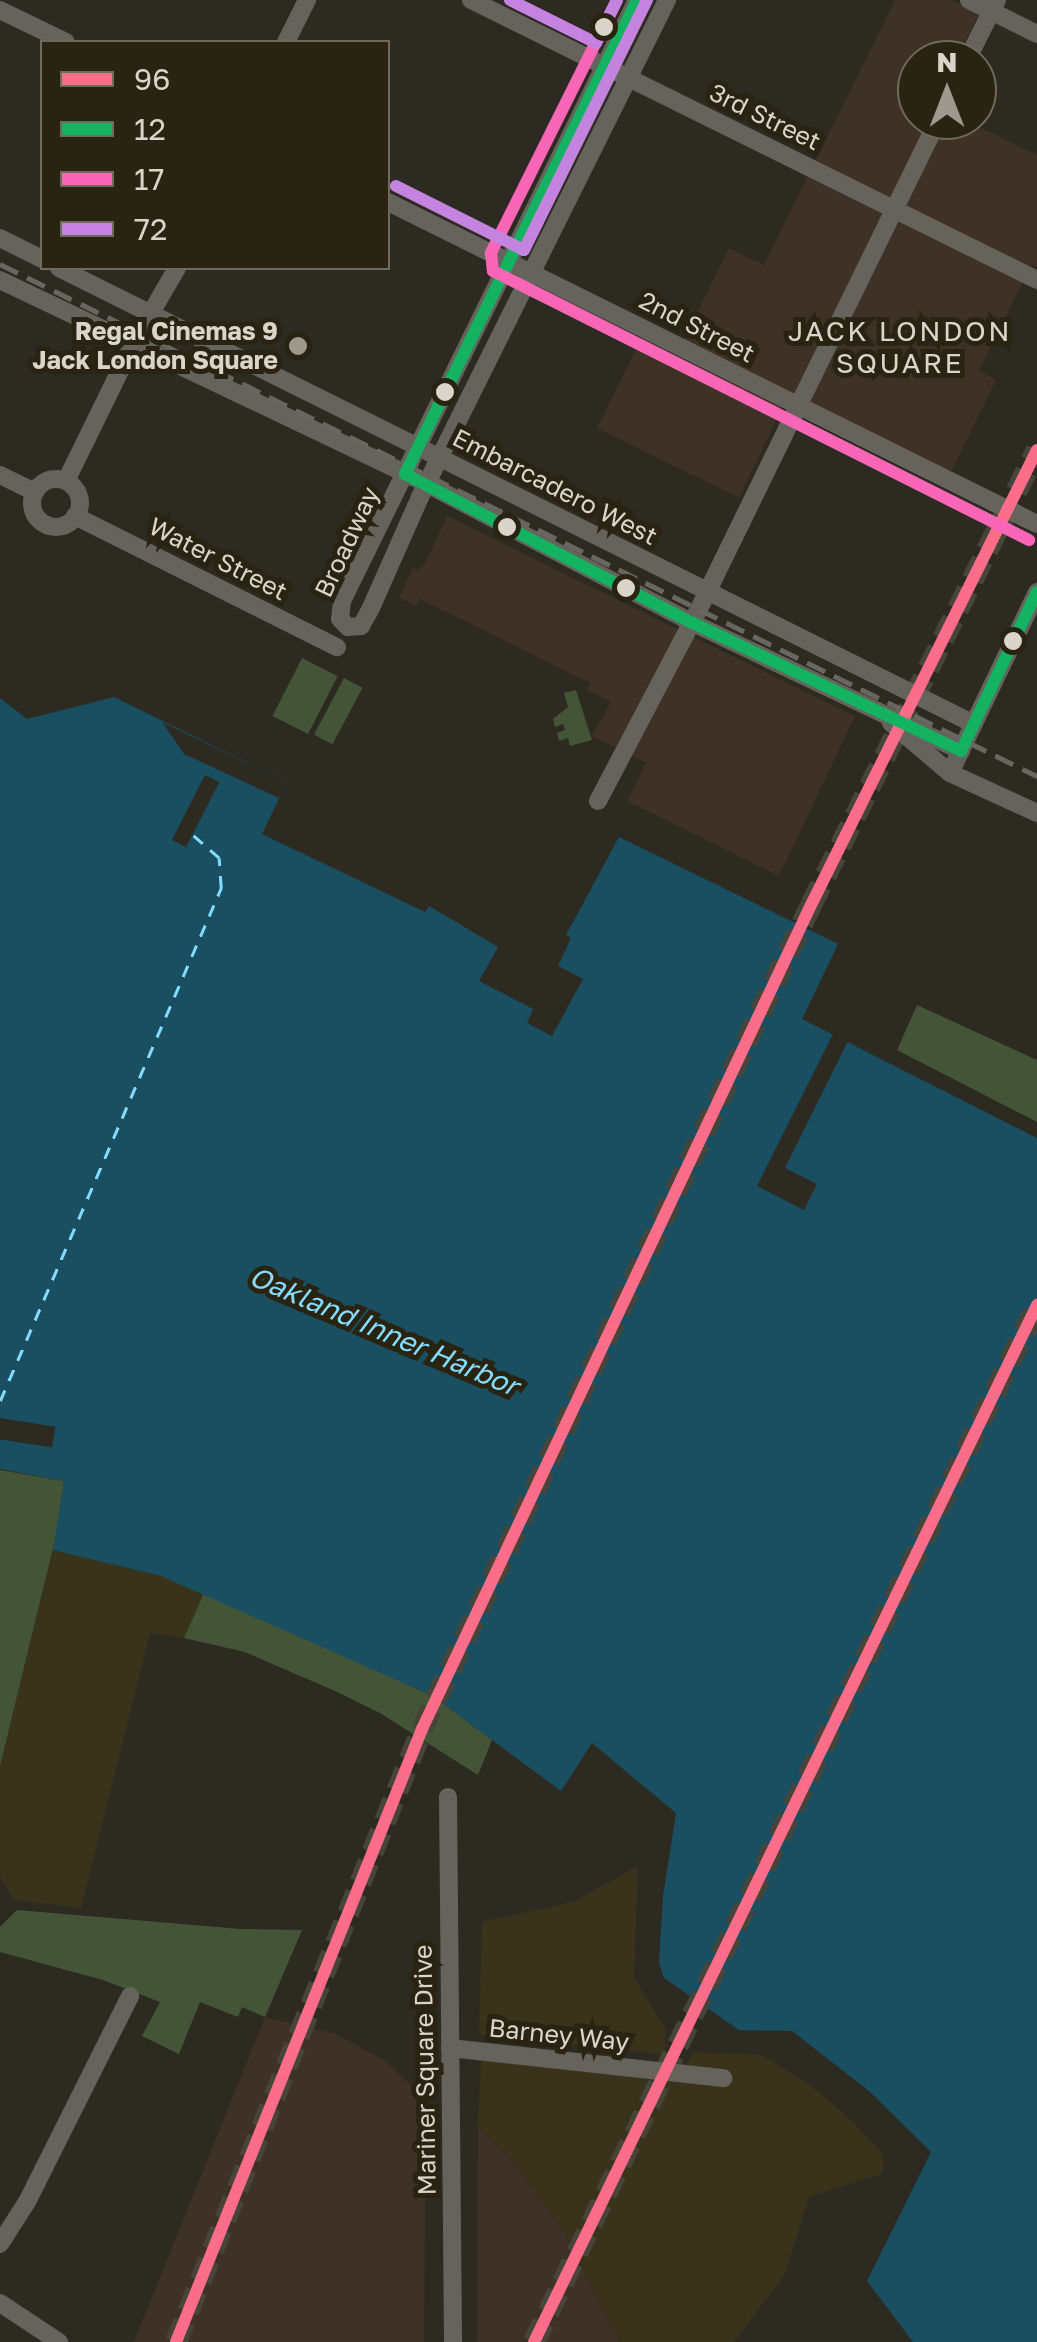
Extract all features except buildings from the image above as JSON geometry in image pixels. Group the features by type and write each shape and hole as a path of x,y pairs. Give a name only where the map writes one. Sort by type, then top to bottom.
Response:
{"street":[{"path":"287,40 306,0"},
{"name":"3rd Street","path":"471,0 1037,280"},
{"name":"Broadway","path":"637,0 342,601 340,619 348,626 361,626 370,610 427,484 668,0"},
{"path":"969,0 994,6 1037,34"},
{"path":"977,40 994,6"},
{"path":"0,10 62,40"},
{"path":"598,801 693,623 928,140"},
{"name":"2nd Street","path":"390,203 1037,524"},
{"path":"0,238 40,258"},
{"name":"Embarcadero West","path":"63,270 974,724"},
{"path":"66,481 134,342 153,316 176,270"},
{"path":"0,280 427,484 693,623 961,751"},
{"path":"0,475 34,492"},
{"path":"52,479 66,481 78,496 76,516 56,526 42,522 32,505 34,492 52,479"},
{"name":"Water Street","path":"76,516 337,647"},
{"path":"950,773 1037,592"},
{"path":"883,716 950,773 1037,814"},
{"name":"Mariner Square Drive","path":"448,1797 453,2342"},
{"path":"0,2244 28,2200 130,1996"},
{"name":"Barney Way","path":"450,2048 722,2078"},
{"path":"0,2303 59,2342"}],"shaded area":[{"path":"895,0 951,0 979,14 966,40 897,40 897,140 997,140 997,136 1037,155 1037,267 1031,265 979,371 996,380 951,472 789,393 739,498 597,428 642,337 677,353 729,248 764,265"},
{"path":"447,516 855,716 779,876 627,801 646,763 592,736 611,702 587,690 590,683 420,599 416,606 399,597 413,568 419,570 425,563"},
{"path":"53,1550 161,1576 204,1593 184,1638 150,1633 81,1908 14,1900 0,1877 0,1766"},
{"path":"638,1866 634,1978 665,2027 665,2055 479,2034 482,1922 573,1902"},
{"path":"265,2017 336,2034 387,2062 426,2100 424,2342 134,2342"},
{"path":"693,2052 762,2055 814,2088 852,2121 882,2153 884,2166 881,2174 809,2197 785,2274 734,2342 620,2342 563,2230 508,2156 478,2126 481,2059 678,2082"},
{"path":"478,2126 508,2156 563,2230 620,2342 477,2342"}],"green space":[{"path":"302,658 338,676 308,734 272,716"},
{"path":"344,678 363,688 332,744 314,735"},
{"path":"576,690 592,740 570,746 568,738 559,741 557,733 565,730 563,724 555,727 553,719 568,707 564,693"},
{"path":"917,1005 1037,1060 1037,1122 897,1050"},
{"path":"0,1470 64,1481 56,1536 0,1766"},
{"path":"204,1593 433,1696 492,1740 478,1775 380,1713 335,1691 245,1652 184,1638"},
{"path":"17,1910 241,1929 302,1930 265,2017 242,2007 238,2017 200,2002 179,2054 142,2036 160,2002 103,1980 0,1952 0,1927"}],"water":[{"name":"Oakland Inner Harbor","path":"114,697 287,782 262,834 425,912 429,906 498,947 479,981 533,1009 527,1023 552,1036 583,979 558,966 571,938 566,935 619,837 838,944 802,1019 1037,1138 1037,2342 913,2342 867,2281 931,2152 869,2091 792,2031 739,2030 664,1978 659,1963 663,1896 676,1813 592,1743 561,1791 433,1696 161,1576 53,1550 64,1481 0,1469 0,698 27,719"}],"pier":[{"path":"162,722 287,782 279,798 184,754"},
{"path":"205,775 219,782 186,847 172,840"},
{"path":"833,1034 848,1041 785,1168 817,1184 804,1210 757,1186"},
{"path":"0,1418 55,1427 52,1448 0,1439"}],"ferry route":[{"path":"0,1401 221,888 219,858 193,835"}],"tunnel":[{"path":"176,2342 422,1729 811,905 1037,450"},
{"path":"534,2342 1037,1305"}],"railway":[{"path":"0,264 1037,776"}],"transit line":[{"name":"72","path":"510,0 596,43 617,0"},
{"name":"17","path":"617,0 491,253 493,271 1029,540"},
{"name":"12","path":"637,0 405,474 693,623 961,751 1037,592"},
{"name":"72","path":"396,186 524,250 647,0"},
{"name":"96","path":"176,2342 422,1729 811,905 1037,450"},
{"name":"96","path":"534,2342 1037,1305"}],"place":[{"name":"Regal Cinemas 9 Jack London Square","path":"298,346"}],"district":[{"name":"JACK LONDON SQUARE","path":"900,347"}]}
